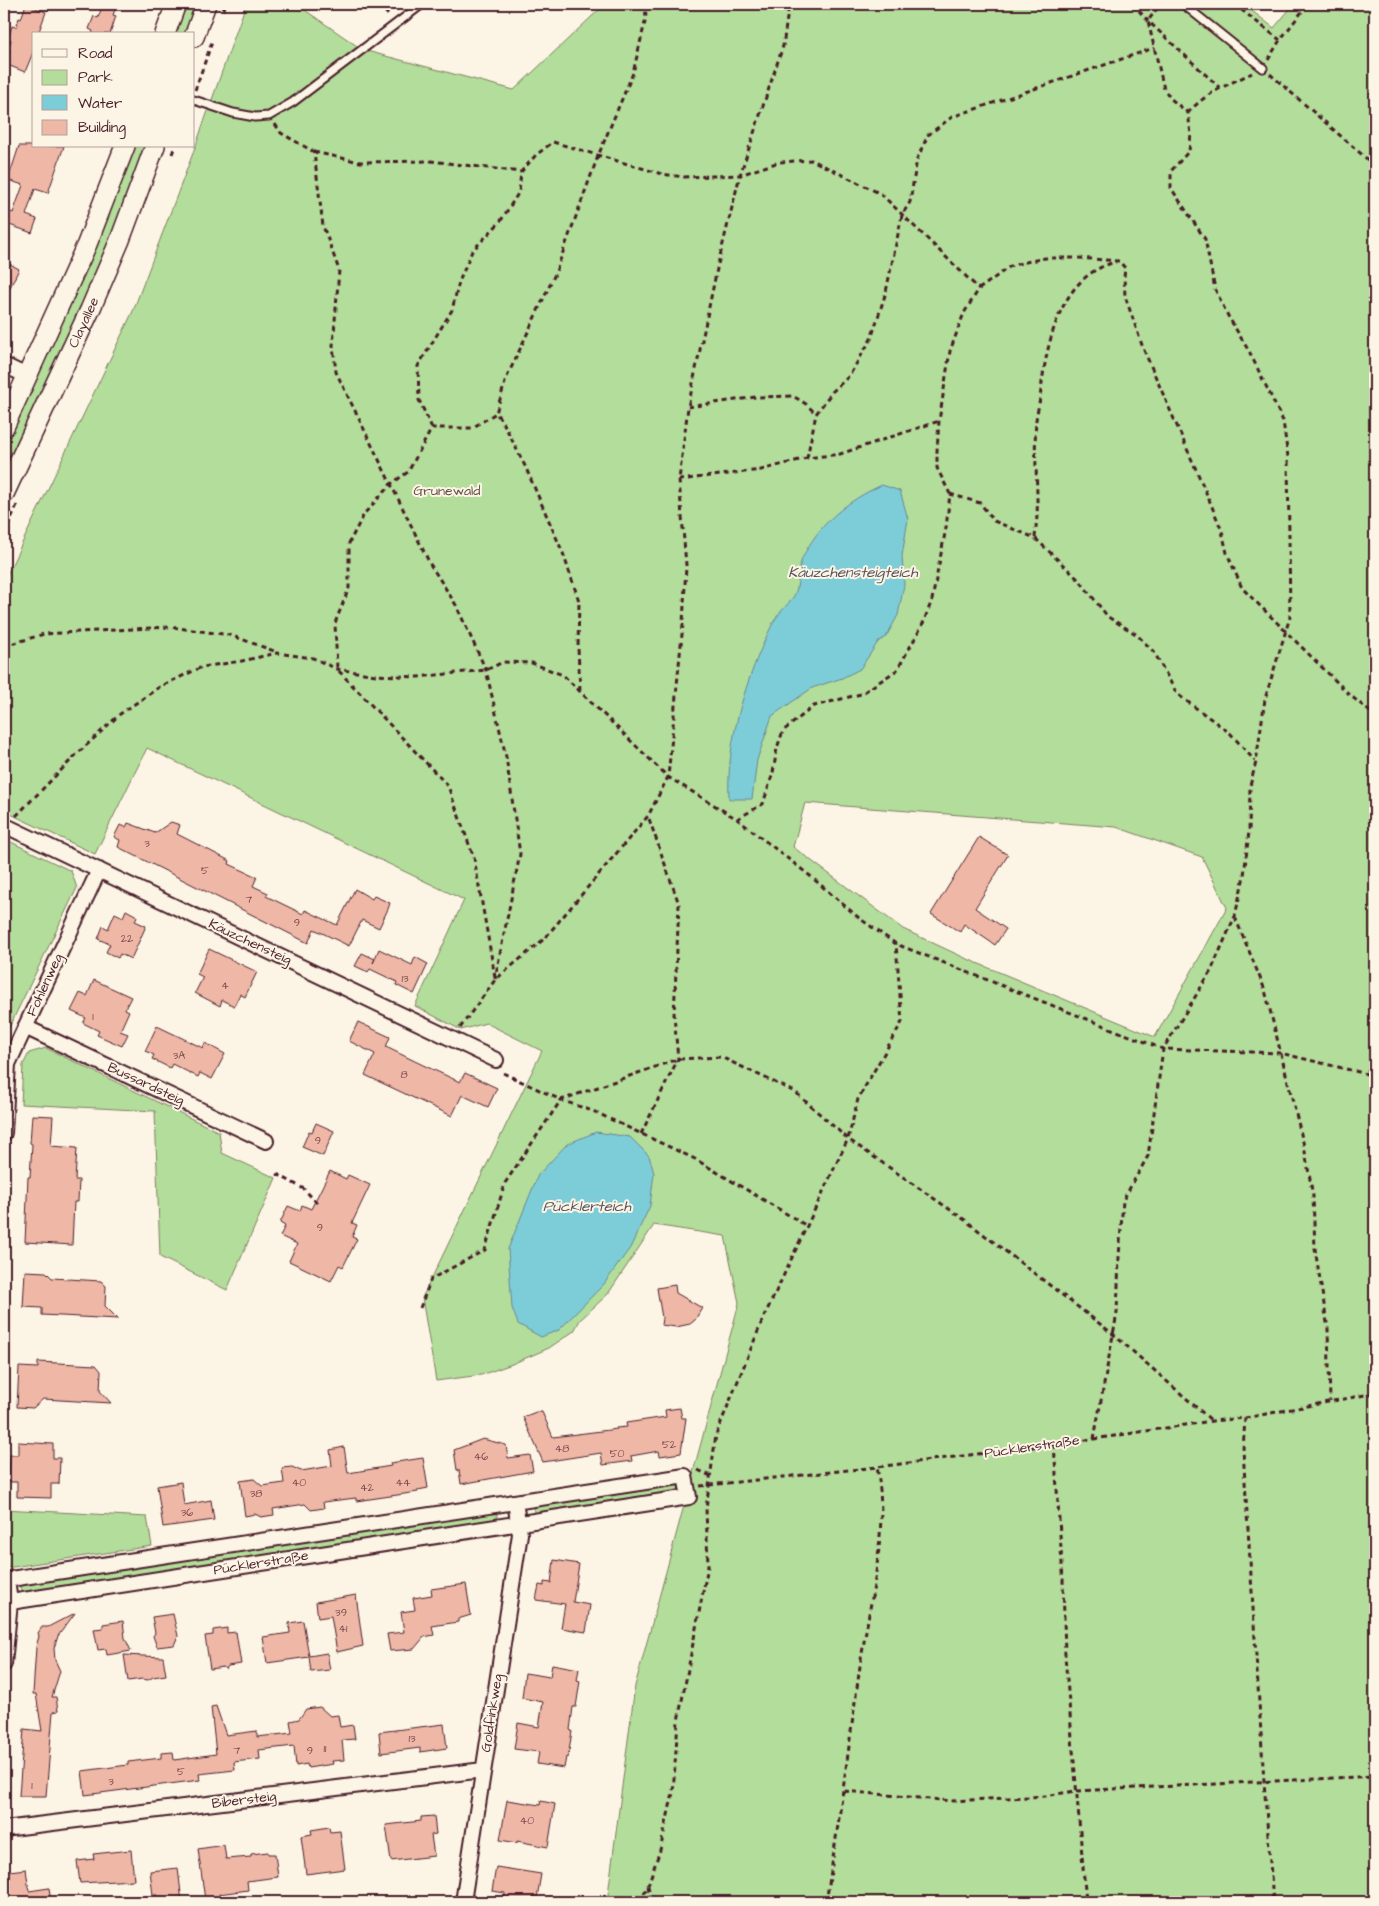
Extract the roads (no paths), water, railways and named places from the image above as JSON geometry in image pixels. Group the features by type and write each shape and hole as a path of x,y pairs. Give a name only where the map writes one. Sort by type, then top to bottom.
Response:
{"main road":[{"path":"166,32 176,4"},
{"path":"195,34 206,4"},
{"name":"Clayallee","path":"4,427 87,244 123,148"},
{"name":"Clayallee","path":"4,494 94,301 120,240 154,148"}],"street":[{"path":"4,365 27,376"},
{"name":"Käuzchensteig","path":"9,821 99,870 496,1060"},
{"name":"Fohlenweg","path":"4,1133 8,1064 99,870"},
{"name":"Bussardsteig","path":"25,1026 266,1141"},
{"name":"Pücklerstraße","path":"5,1580 685,1476 687,1487 688,1497 7,1602"},
{"path":"515,1502 518,1523"},
{"name":"Goldfinkweg","path":"463,1902 520,1534 518,1523"},
{"path":"4,1664 7,1602 5,1580"},
{"name":"Bibersteig","path":"4,1829 484,1770"}],"lane":[{"path":"1183,4 1264,68"},
{"path":"195,100 233,114 255,118 269,116 293,102 422,5"}],"water":[{"name":"Käuzchensteigteich","path":"882,485 900,491 908,519 902,556 904,585 898,615 886,637 878,642 860,669 842,678 812,688 772,716 757,760 752,799 729,799 731,754 740,708 755,664 773,623 794,596 802,559 816,535 835,514 857,498"},
{"name":"Pücklerteich","path":"596,1132 630,1137 649,1156 654,1173 650,1206 630,1248 604,1284 559,1330 541,1337 518,1324 512,1308 508,1249 538,1175 567,1144"}],"park label":[{"name":"Grunewald","path":"447,491"}]}
